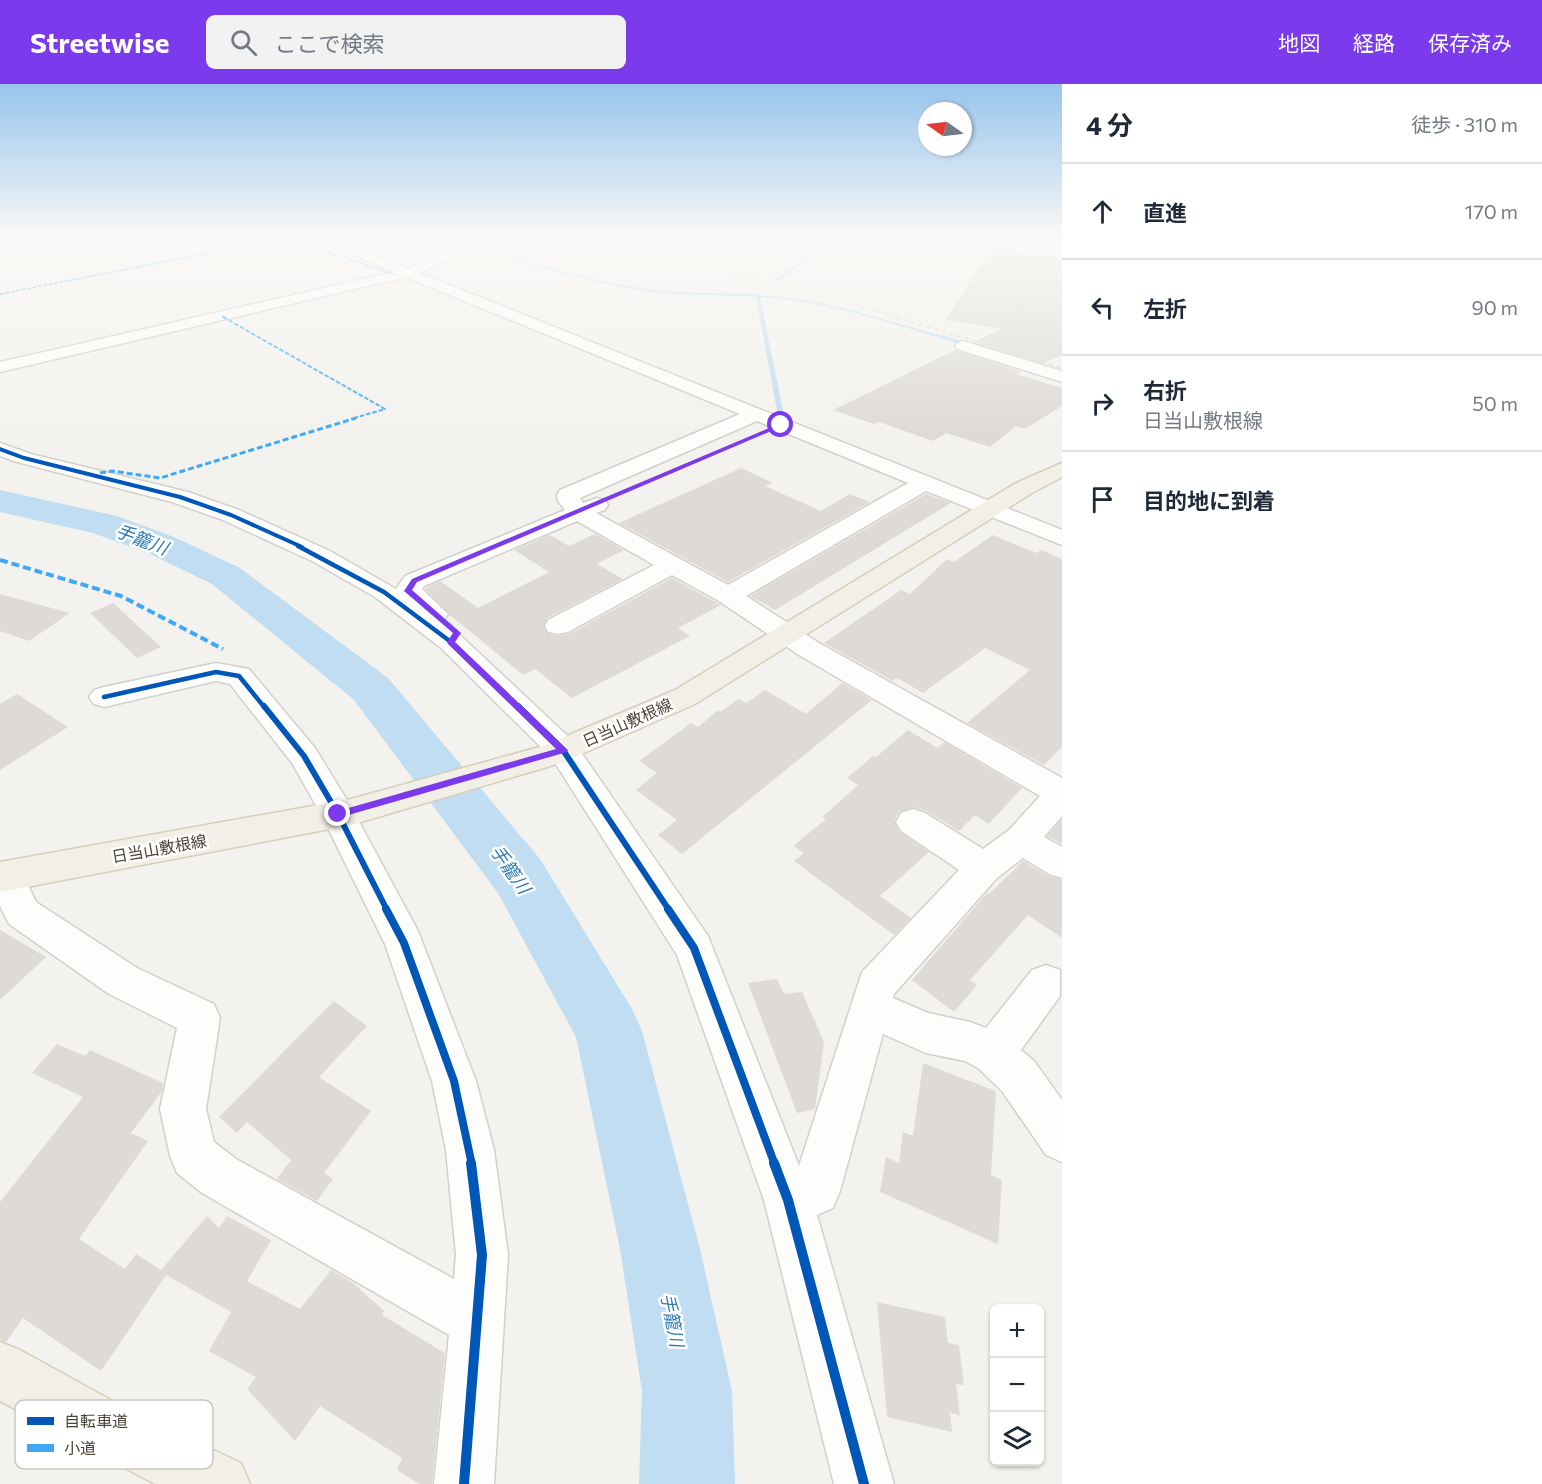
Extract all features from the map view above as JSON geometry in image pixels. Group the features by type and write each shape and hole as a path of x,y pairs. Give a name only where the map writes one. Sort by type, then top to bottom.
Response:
{"main road":[{"name":"日当山敷根線","path":"3,876 345,813 558,752 685,697 1024,488 1062,469"},
{"path":"0,1370 50,1400"},
{"path":"187,1469 220,1484"}],"street":[{"path":"0,367 281,302"},
{"path":"480,302 1062,538"},
{"path":"963,346 1062,377"},
{"path":"755,415 568,495 569,501 579,513 728,596 809,649 1062,793 1021,840 984,868 876,985 816,1191 788,1200"},
{"path":"696,462 781,425"},
{"path":"0,449 24,458 180,496 260,527 321,556 384,592 451,642 558,752 694,948 788,1200 864,1484"},
{"path":"728,596 925,482"},
{"path":"451,642 457,633 408,591 414,581 611,499"},
{"path":"558,626 673,565"},
{"path":"104,697 216,672 228,661 304,756 345,813 404,943 454,1081 471,1150 482,1255 464,1484"},
{"path":"913,822 984,868"},
{"path":"1021,840 1062,864"},
{"path":"3,876 22,913 123,981 199,1018 183,1109 194,1156 219,1176 477,1322"},
{"path":"993,1053 1046,983"},
{"path":"869,1008 926,1033 970,1042 993,1053 1018,1076 1062,1139"}],"building":[{"path":"957,302 1062,302 1062,355 1043,363 974,342 1001,329 945,320"},
{"path":"955,350 1022,372 1016,374 1062,388 1062,406 1025,429 1016,426 990,447 946,433 933,441 879,422 874,424 833,410"},
{"path":"741,468 773,483 765,486 821,511 850,494 870,502 728,582 619,523"},
{"path":"926,494 951,503 775,610 750,596"},
{"path":"595,534 624,550 597,564 623,579 547,618 543,627 548,634 558,636 569,634 672,578 721,605 678,628 690,636 572,698 535,669 523,675 450,615 425,589 440,581 478,608 549,572 514,550 550,535 569,546"},
{"path":"993,535 1036,553 1041,550 1062,559 1062,747 1044,765 967,723 1030,670 985,648 923,693 897,678 893,681 824,643 901,590 910,594 947,559 954,562"},
{"path":"0,594 70,613 29,641 0,631"},
{"path":"113,603 161,647 137,658 90,613"},
{"path":"842,683 872,700 682,854 658,835 677,820 636,790 657,773 639,761 691,723 698,727 718,710 720,712 739,699 746,703 765,690 806,714"},
{"path":"17,694 68,727 0,770 0,704"},
{"path":"908,730 938,748 944,742 1022,788 989,824 975,815 959,831 926,811 914,807 899,812 894,821 899,832 929,852 880,896 911,918 894,935 794,861 804,853 793,846 826,819 822,817 858,785 847,778"},
{"path":"1062,819 1062,844 1047,836"},
{"path":"1023,861 1048,876 1062,880 1062,938 1028,915 970,980 977,985 954,1012 912,980 987,893 989,894"},
{"path":"0,930 46,957 0,1000"},
{"path":"777,979 784,994 802,992 824,1042 815,1109 797,1113 748,983"},
{"path":"334,1001 367,1026 319,1077 371,1111 324,1173 333,1179 317,1201 277,1179 291,1160 247,1122 237,1133 219,1117"},
{"path":"57,1044 85,1056 90,1050 163,1083 162,1091 131,1133 148,1141 79,1239 125,1269 136,1254 161,1270 207,1216 219,1228 227,1216 271,1240 247,1281 300,1309 331,1270 353,1283 384,1311 382,1315 445,1353 432,1484 419,1484 397,1470 402,1458 320,1406 295,1441 247,1389 256,1377 209,1351 231,1312 166,1275 101,1371 23,1318 6,1342 0,1340 0,1202 83,1097 32,1073"},
{"path":"923,1063 996,1091 991,1175 1002,1180 998,1244 880,1192 886,1157 899,1163 903,1132 913,1136"},
{"path":"877,1302 945,1317 948,1343 959,1345 964,1385 956,1384 960,1416 950,1412 952,1432 887,1417"}],"waterway":[{"path":"759,302 781,416"},
{"path":"811,302 867,315 971,346"},
{"name":"手籠川","path":"0,501 104,524 161,545 226,576 371,689 519,876 608,1031 660,1249 687,1391 687,1484"}],"railway":[{"path":"846,302 900,318"},
{"path":"896,317 1062,368"}],"marked path":[{"path":"100,473 112,471 160,478 385,409 222,316"},
{"path":"0,560 121,596 223,649"}],"cycle path":[{"path":"0,449 24,458 180,497 231,515 321,556 384,592 451,642 563,750 694,948 788,1200 864,1484"},
{"path":"104,697 216,672 239,676 304,756 338,814 404,943 454,1081 470,1150 482,1255 464,1484"}],"route":[{"path":"338,814 563,750 451,642 457,633 408,591 414,581 579,513 781,425"}]}
